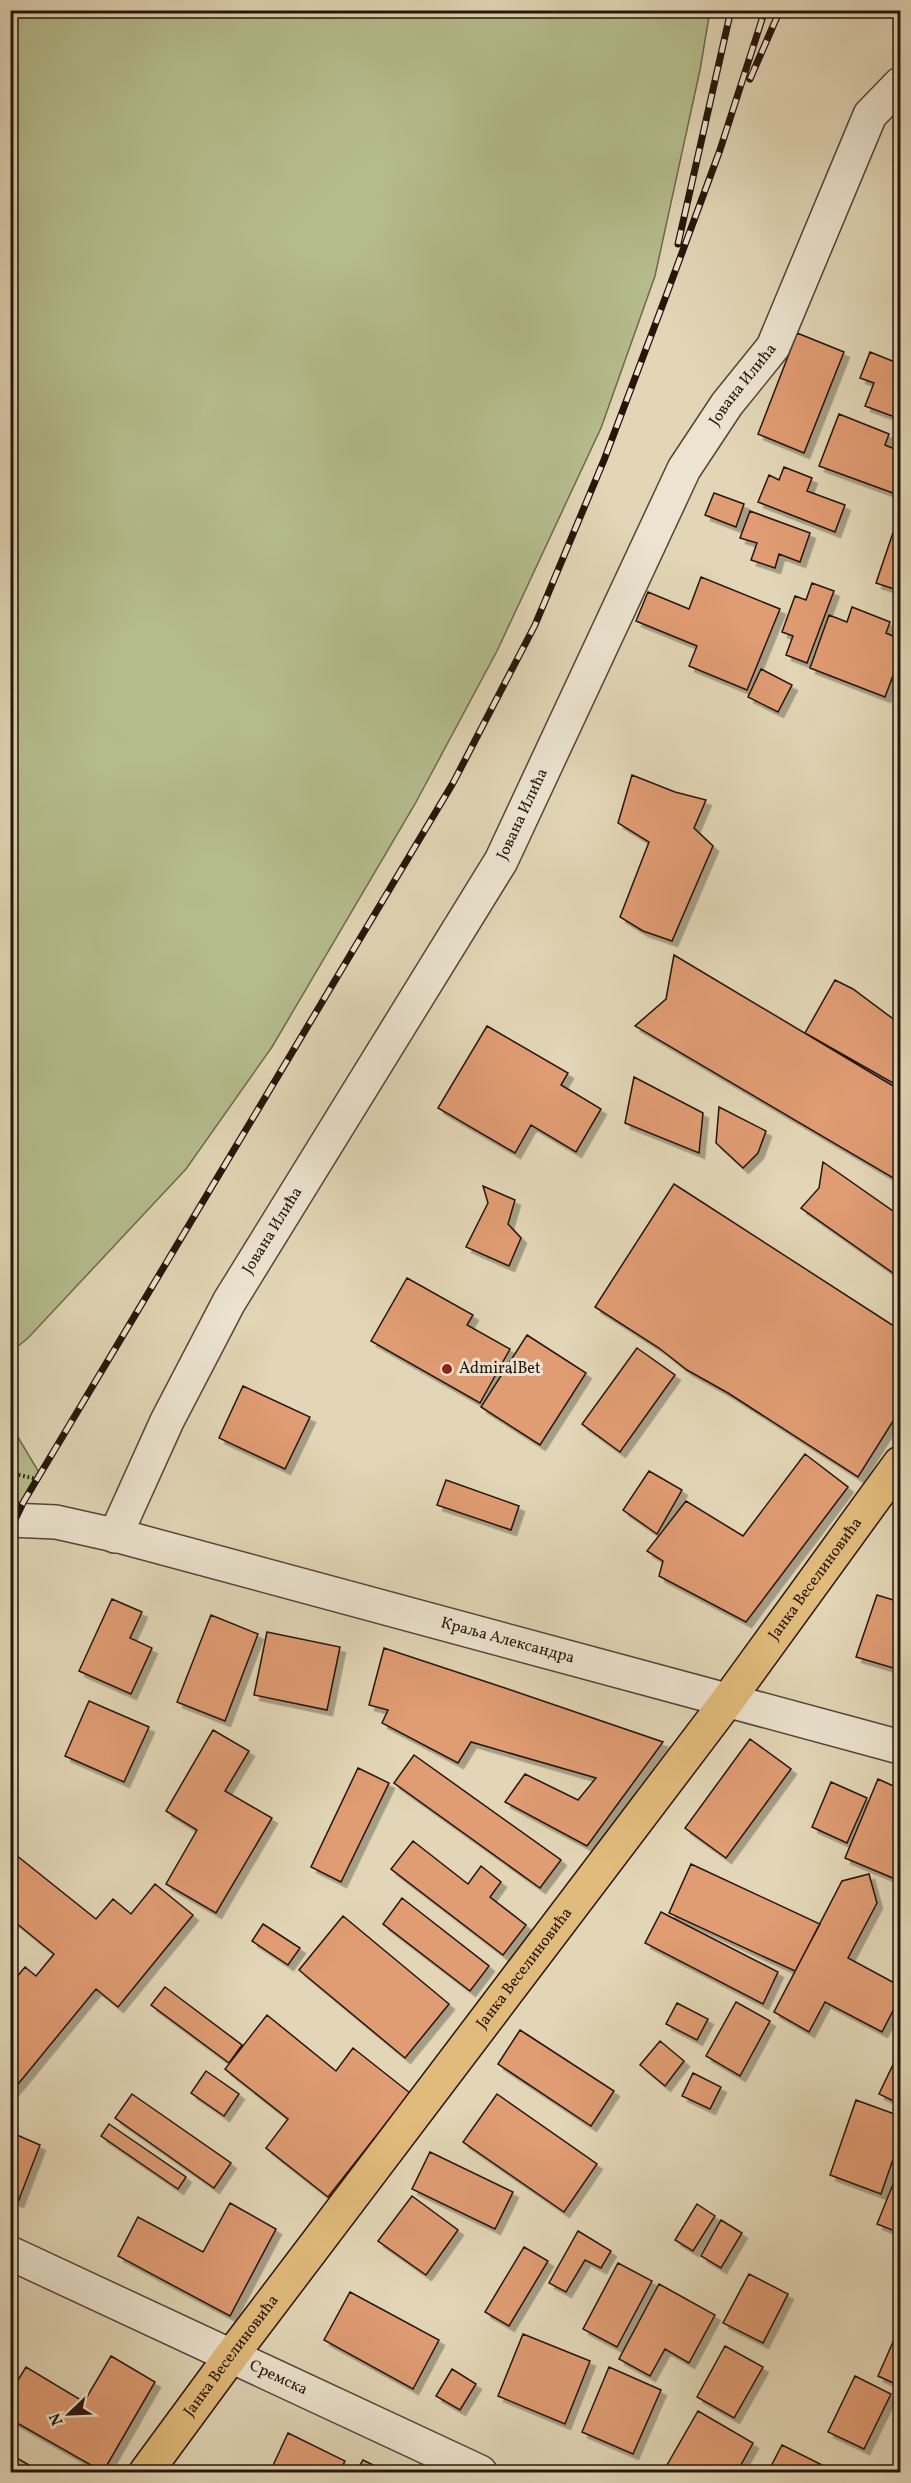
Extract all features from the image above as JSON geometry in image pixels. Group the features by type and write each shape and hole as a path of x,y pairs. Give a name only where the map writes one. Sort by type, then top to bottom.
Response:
{"main road":[{"name":"Јанка Веселиновића","path":"146,2472 728,1700 900,1463"}],"street":[{"name":"Јована Илића","path":"115,1536 167,1421 229,1302 501,861 684,469 727,404 773,347 870,115 900,84"},
{"name":"Краља Александра","path":"10,1520 46,1520 115,1536 900,1747"},
{"name":"Сремска","path":"10,2253 480,2472"}],"path":[{"path":"10,1473 37,1479"}],"green space":[{"path":"11,10 710,11 700,70 655,276 601,428 497,651 415,804 272,1047 186,1169 28,1338 11,1352"},
{"path":"10,1424 40,1474 24,1501 11,1504"}],"building":[{"path":"797,333 844,352 804,453 758,434"},
{"path":"870,352 900,364 900,419 865,406 874,383 860,378"},
{"path":"839,414 889,434 885,445 900,451 900,473 893,493 819,466"},
{"path":"784,467 812,478 807,491 845,505 835,532 758,502 769,475 779,480"},
{"path":"714,493 744,504 736,527 705,515"},
{"path":"750,511 810,533 800,562 779,554 775,568 751,560 757,543 740,538"},
{"path":"900,512 900,591 876,583"},
{"path":"701,577 780,609 747,690 689,666 697,646 636,621 648,592 689,609"},
{"path":"812,583 834,591 807,663 786,655 793,636 782,632 795,596 806,600"},
{"path":"852,607 890,622 886,633 900,639 900,657 885,697 810,668 829,615 847,622"},
{"path":"761,669 792,685 778,712 748,697"},
{"path":"632,775 675,792 706,800 694,828 713,846 672,941 643,931 620,917 649,842 618,823"},
{"path":"674,955 900,1090 900,1182 635,1026 666,999"},
{"path":"835,980 853,989 900,1024 900,1087 805,1033"},
{"path":"487,1026 568,1073 561,1085 601,1109 576,1152 531,1125 515,1153 438,1108"},
{"path":"634,1077 703,1113 699,1153 625,1123"},
{"path":"719,1107 766,1131 758,1153 743,1168 716,1143"},
{"path":"823,1162 900,1216 900,1278 801,1208 819,1188"},
{"path":"674,1184 900,1330 900,1410 858,1477 728,1393 687,1370 659,1348 595,1307"},
{"path":"483,1186 515,1200 508,1224 521,1238 509,1266 466,1247 488,1203"},
{"path":"407,1278 473,1315 467,1325 510,1349 480,1403 371,1341"},
{"path":"527,1335 586,1373 540,1445 481,1407"},
{"path":"637,1348 675,1375 620,1452 582,1424"},
{"path":"243,1386 310,1417 285,1469 219,1438"},
{"path":"805,1454 848,1487 746,1622 659,1576 663,1561 647,1551 686,1501 743,1536"},
{"path":"649,1471 682,1490 657,1534 623,1510"},
{"path":"446,1480 519,1506 511,1530 437,1505"},
{"path":"877,1595 900,1602 900,1670 856,1657"},
{"path":"112,1599 142,1612 130,1638 152,1648 131,1694 79,1671"},
{"path":"211,1615 258,1634 225,1721 177,1702"},
{"path":"267,1632 340,1647 327,1710 254,1695"},
{"path":"384,1648 663,1742 587,1846 505,1802 525,1774 578,1800 596,1778 471,1742 458,1763 382,1723 388,1710 369,1705"},
{"path":"89,1701 149,1727 124,1782 65,1756"},
{"path":"213,1730 249,1751 225,1791 272,1818 216,1913 166,1884 197,1830 166,1811"},
{"path":"750,1739 791,1769 726,1858 685,1828"},
{"path":"414,1755 561,1860 540,1888 394,1783"},
{"path":"358,1768 389,1783 341,1882 311,1867"},
{"path":"878,1779 900,1789 900,1881 845,1858"},
{"path":"831,1782 867,1798 847,1843 812,1827"},
{"path":"413,1841 468,1884 481,1866 501,1882 490,1897 526,1925 503,1955 391,1869"},
{"path":"16,1855 96,1919 113,1899 131,1914 155,1884 193,1915 118,2007 96,1989 10,2094 10,2016 12,2013 10,2012 10,1985 25,1967 36,1976 54,1954 10,1918 10,1862"},
{"path":"691,1864 820,1924 795,1971 669,1913"},
{"path":"869,1874 877,1903 848,1958 900,1986 900,1997 882,2032 825,2002 809,2032 774,2012 842,1881"},
{"path":"402,1898 489,1966 470,1991 383,1924"},
{"path":"661,1912 778,1972 763,2004 645,1943"},
{"path":"343,1916 449,2004 405,2058 299,1970"},
{"path":"263,1924 300,1948 288,1965 252,1941"},
{"path":"165,1987 242,2045 229,2063 151,2005"},
{"path":"736,2002 770,2021 740,2076 706,2056"},
{"path":"677,2003 708,2019 697,2040 666,2024"},
{"path":"267,2015 336,2071 353,2048 410,2093 328,2197 266,2148 288,2119 225,2069"},
{"path":"520,2030 614,2091 591,2126 498,2064"},
{"path":"660,2041 684,2061 665,2086 640,2065"},
{"path":"900,2050 900,2104 879,2094"},
{"path":"206,2071 239,2094 224,2116 191,2093"},
{"path":"693,2073 721,2087 710,2109 682,2096"},
{"path":"132,2094 231,2163 214,2188 115,2118"},
{"path":"497,2094 597,2164 564,2212 463,2142"},
{"path":"856,2100 900,2116 900,2139 881,2194 830,2175"},
{"path":"109,2124 186,2177 178,2189 101,2136"},
{"path":"10,2132 40,2145 18,2202 10,2199"},
{"path":"430,2152 513,2192 495,2229 412,2189"},
{"path":"900,2167 900,2233 877,2224"},
{"path":"412,2196 458,2230 426,2275 378,2241"},
{"path":"230,2203 276,2229 230,2316 118,2256 138,2217 203,2252"},
{"path":"697,2204 715,2216 693,2251 675,2240"},
{"path":"721,2220 742,2233 721,2268 701,2256"},
{"path":"578,2231 611,2251 601,2268 585,2260 566,2292 549,2283"},
{"path":"524,2247 548,2261 509,2326 485,2312"},
{"path":"618,2263 652,2281 617,2347 583,2329"},
{"path":"749,2274 788,2294 763,2343 723,2323"},
{"path":"659,2284 715,2315 689,2363 665,2349 650,2376 619,2359"},
{"path":"350,2292 439,2340 413,2389 324,2340"},
{"path":"900,2326 900,2386 878,2376"},
{"path":"523,2334 590,2361 565,2424 498,2396"},
{"path":"725,2346 763,2367 734,2418 697,2397"},
{"path":"111,2356 155,2382 103,2472 10,2419 10,2393 26,2367 84,2402"},
{"path":"609,2367 661,2390 633,2454 582,2432"},
{"path":"452,2369 476,2384 460,2410 436,2396"},
{"path":"855,2376 891,2394 864,2449 828,2432"},
{"path":"698,2411 753,2443 737,2472 663,2472"},
{"path":"288,2433 345,2461 339,2472 270,2472"},
{"path":"782,2445 836,2472 768,2472"},
{"path":"10,2454 41,2472 10,2472"},
{"path":"363,2460 387,2472 356,2472"}],"railway":[{"path":"678,244 731,10"},
{"path":"10,1530 24,1501 453,783 535,625 604,460 666,296 720,150 765,10"},
{"path":"750,79 780,10"}],"place":[{"name":"AdmiralBet","path":"447,1369"}]}
